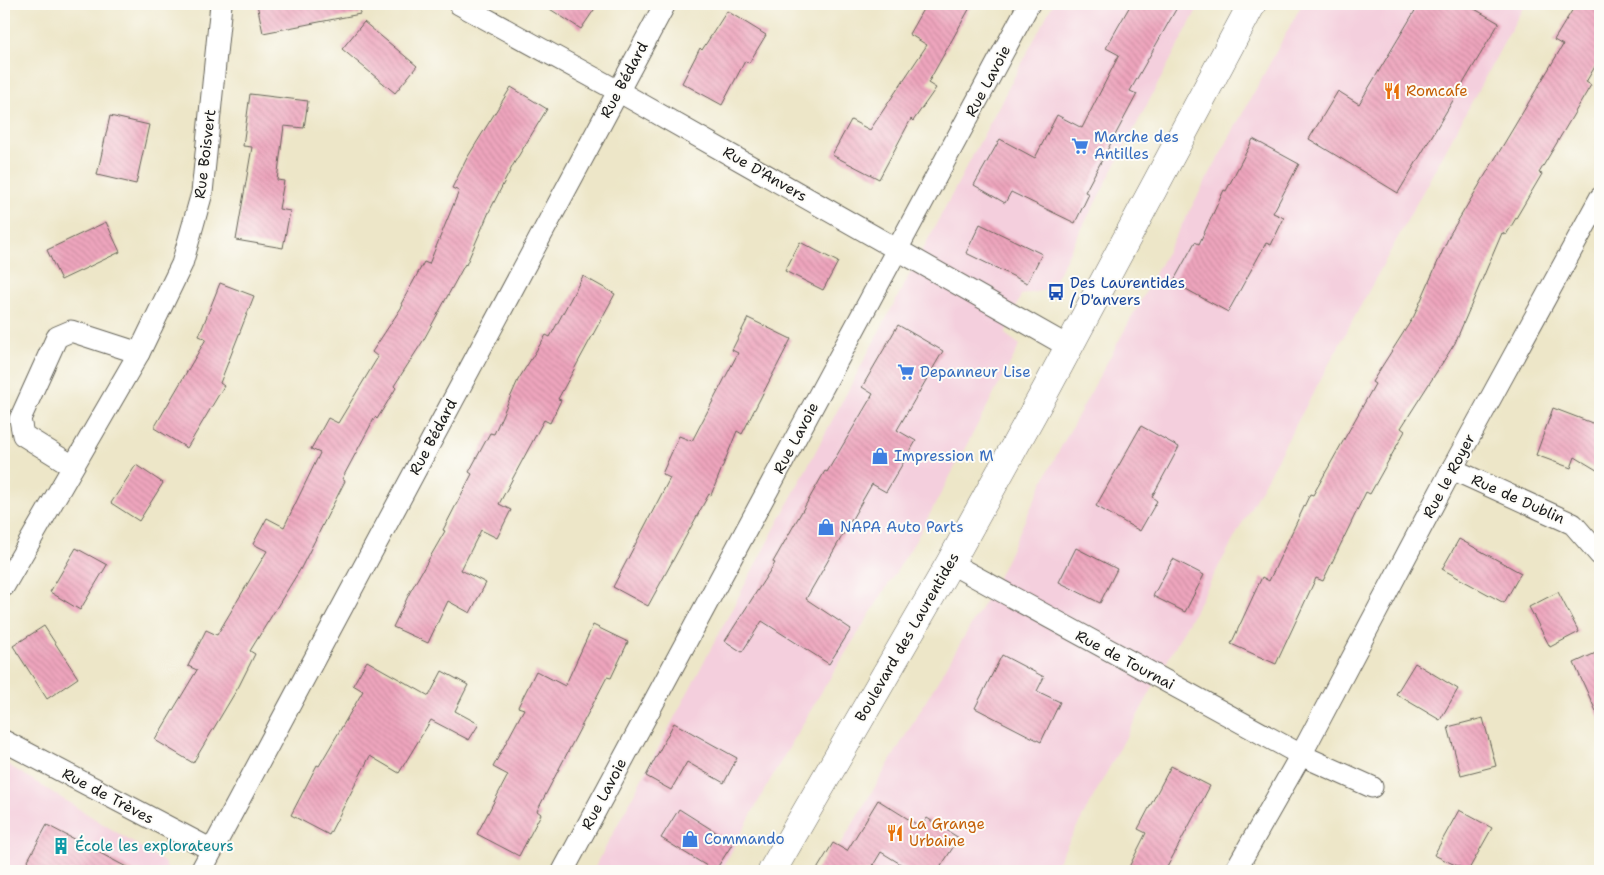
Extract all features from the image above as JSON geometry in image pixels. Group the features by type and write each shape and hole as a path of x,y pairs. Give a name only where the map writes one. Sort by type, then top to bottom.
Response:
{"main road":[{"name":"Boulevard des Laurentides","path":"772,871 950,564 1069,347 1252,4"}],"street":[{"name":"Rue Boisvert","path":"4,586 139,353 182,264 202,193 221,4"},
{"name":"Rue D'Anvers","path":"459,4 618,91 1069,347"},
{"name":"Rue Bédard","path":"201,871 665,4"},
{"name":"Rue Lavoie","path":"563,871 1028,4"},
{"name":"Rue le Royer","path":"1235,871 1301,755 1452,469 1600,198"},
{"path":"73,466 23,435 20,419 57,337 72,330 139,353"},
{"name":"Rue de Dublin","path":"1452,469 1573,524 1600,555"},
{"name":"Rue de Tournai","path":"950,564 1301,755"},
{"name":"Rue de Trèves","path":"4,741 212,850"},
{"path":"1301,755 1372,787"}],"shaded area":[{"path":"1053,4 1200,4 1050,289 1021,295 1005,334 1020,345 916,540 822,691 765,789 721,871 593,871"},
{"path":"1302,4 1525,4 1053,871 825,871 993,588 1049,469"},
{"path":"4,762 164,862 168,871 4,871"}],"building":[{"path":"257,4 359,4 360,14 263,33"},
{"path":"542,4 598,4 581,29"},
{"path":"926,4 972,4 928,83 936,88 913,121 911,119 879,179 832,155 851,120 870,130 927,45 909,34"},
{"path":"1131,4 1179,4 1130,91 1137,94 1085,192 1089,194 1075,223 1011,192 1005,203 974,185 1000,139 1035,158 1057,115 1082,128 1119,55 1106,48"},
{"path":"1419,4 1466,4 1499,23 1398,193 1309,139 1338,91 1359,104"},
{"path":"1576,4 1600,4 1600,58 1586,82 1591,85 1539,173 1542,174 1506,235 1502,233 1455,343 1401,428 1405,431 1370,494 1366,492 1323,581 1316,578 1276,664 1231,644 1262,577 1269,581 1310,494 1313,495 1375,384 1372,382 1414,316 1450,234 1563,45 1554,40"},
{"path":"727,11 766,35 749,63 745,61 722,105 682,83 700,48 702,50"},
{"path":"364,22 417,66 395,93 342,49"},
{"path":"511,87 547,109 513,165 489,212 466,265 423,341 394,386 396,388 377,419 375,417 342,479 345,481 301,568 250,651 255,654 239,686 193,763 155,740 197,670 188,666 206,630 217,635 267,551 253,544 267,518 284,527 320,453 311,449 328,418 338,423 378,357 372,352 403,305 401,304 424,262 429,264 459,191 452,188 467,158"},
{"path":"250,94 308,101 304,128 284,126 277,180 284,181 279,209 290,211 283,248 236,240 252,147 243,146"},
{"path":"110,116 149,125 136,184 97,175"},
{"path":"1253,139 1299,164 1273,213 1284,218 1271,245 1266,243 1228,312 1173,282 1195,242 1199,244 1224,190 1226,191"},
{"path":"106,222 120,252 61,280 47,250"},
{"path":"980,224 1042,254 1027,283 966,253"},
{"path":"800,242 838,262 823,290 785,271"},
{"path":"583,276 615,294 558,399 561,400 550,423 544,420 499,504 511,510 497,538 481,530 461,570 486,583 470,613 448,601 428,643 393,627 410,592 445,531 443,530 472,474 469,472 490,433 494,434 518,380 546,335 550,337"},
{"path":"220,283 254,296 220,383 224,386 187,448 154,428 206,339 199,336"},
{"path":"748,318 791,339 742,434 737,431 711,495 709,494 648,606 613,587 670,478 662,474 679,436 692,441 738,353 732,350"},
{"path":"898,325 943,351 897,430 916,441 886,492 872,484 806,599 851,629 829,664 762,621 742,652 725,641 775,563 773,562 825,471 827,472 873,394 862,387"},
{"path":"1553,408 1600,426 1600,472 1575,457 1571,468 1536,455"},
{"path":"1141,426 1179,447 1152,497 1157,501 1140,531 1096,506"},
{"path":"136,465 163,483 139,521 111,503"},
{"path":"1459,539 1521,573 1504,603 1442,569"},
{"path":"76,548 107,565 80,610 50,592"},
{"path":"1076,548 1117,569 1100,603 1059,582"},
{"path":"1173,559 1204,575 1185,612 1153,596"},
{"path":"1558,592 1579,632 1550,647 1529,607"},
{"path":"593,625 628,642 611,678 607,677 537,811 541,814 519,856 477,834 508,775 493,767 524,709 518,707 536,671 565,686"},
{"path":"44,626 78,678 47,699 13,646"},
{"path":"1600,651 1600,720 1574,663"},
{"path":"1002,655 1044,677 1037,691 1060,702 1041,742 975,708"},
{"path":"367,661 429,696 442,671 468,685 455,711 479,724 469,740 431,720 399,773 370,756 329,835 291,815 317,765 319,766 363,691 353,685"},
{"path":"1415,663 1458,689 1440,720 1396,694"},
{"path":"1483,718 1496,766 1461,775 1448,727"},
{"path":"674,723 737,758 724,783 687,762 671,790 646,776"},
{"path":"1171,766 1210,786 1165,871 1127,871 1146,833 1138,829"},
{"path":"878,800 921,827 927,818 959,838 938,871 912,871 881,852 872,867 879,871 816,871 833,843 847,851"},
{"path":"679,809 733,843 715,871 661,838"},
{"path":"1459,810 1492,828 1468,871 1434,855"},
{"name":"École les explorateurs","path":"47,825 134,871 22,871"}],"place":[{"name":"Romcafe","path":"1392,91"},
{"name":"Marche des Antilles","path":"1080,146"},
{"name":"Des Laurentides / D'anvers","path":"1056,292"},
{"name":"Depanneur Lise","path":"906,372"},
{"name":"Impression M","path":"880,456"},
{"name":"NAPA Auto Parts","path":"826,527"},
{"name":"La Grange Urbaine","path":"895,833"},
{"name":"Commando","path":"690,839"},
{"name":"École les explorateurs","path":"61,846"}]}
